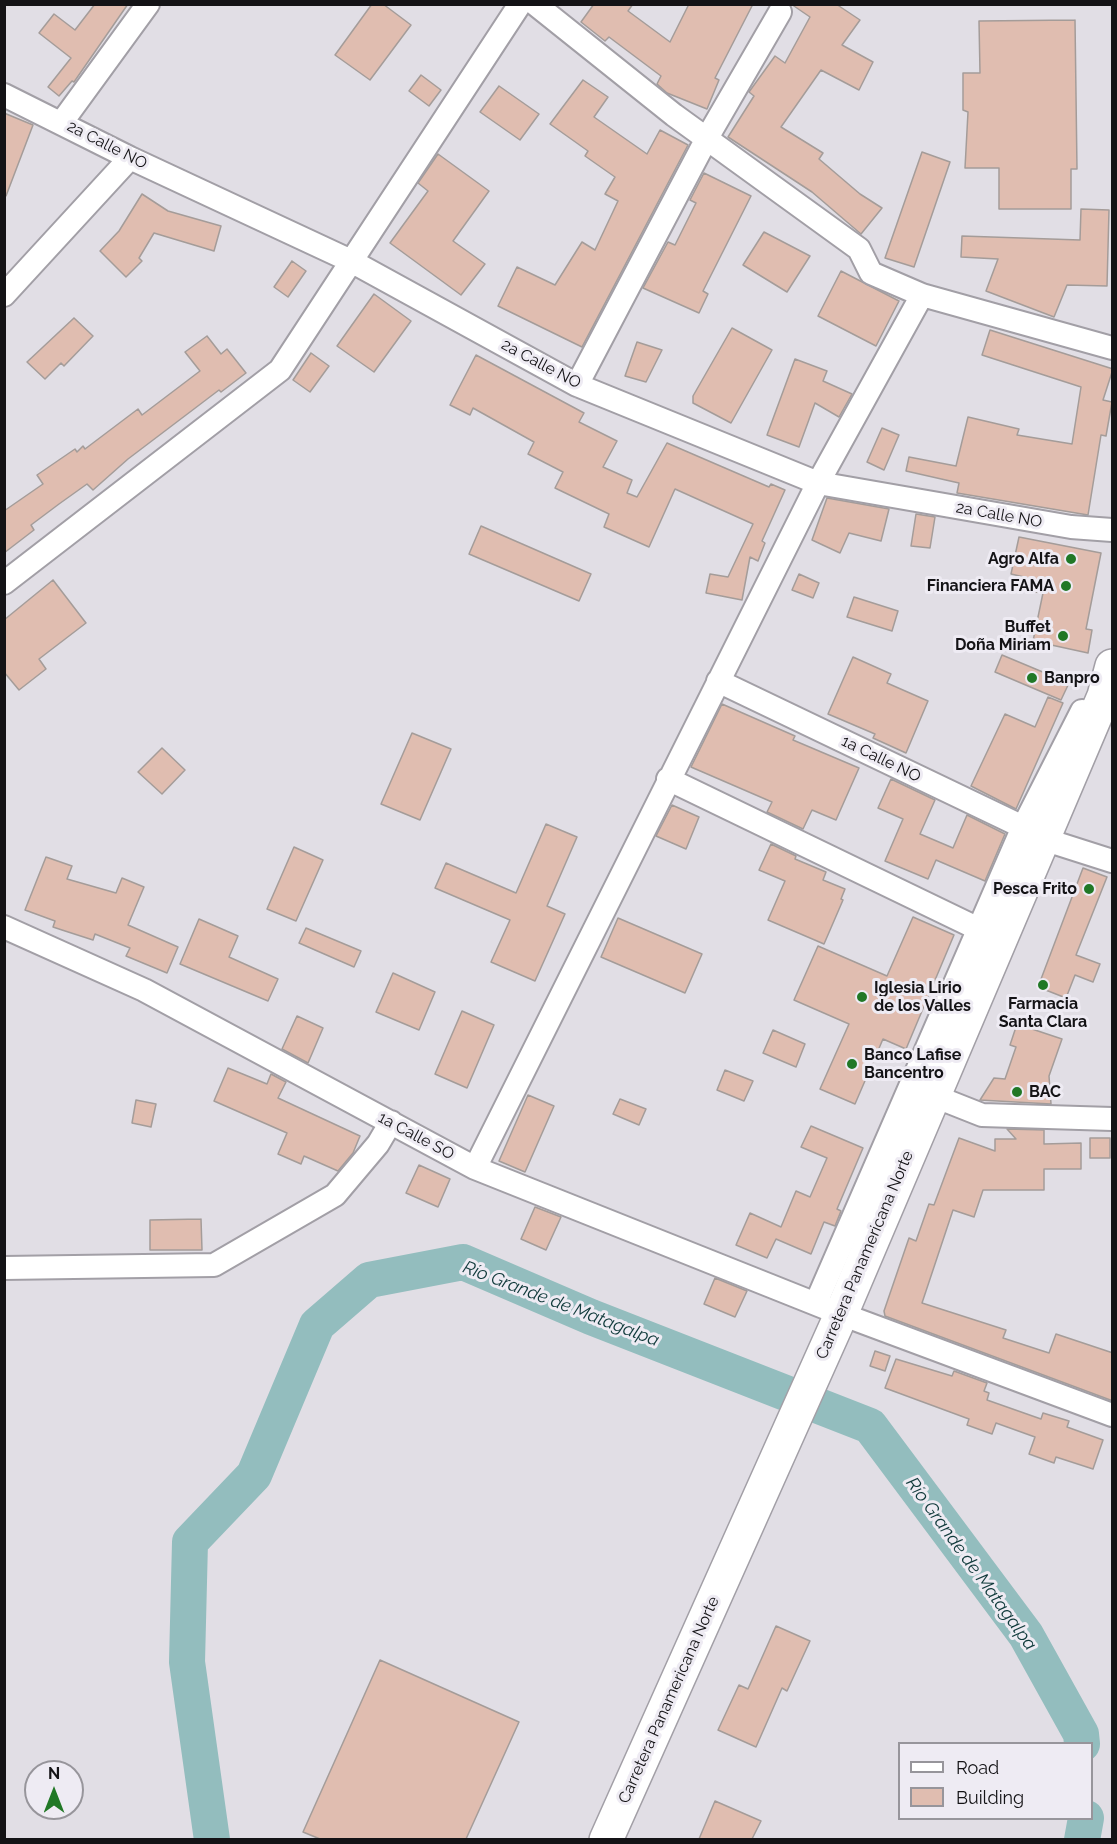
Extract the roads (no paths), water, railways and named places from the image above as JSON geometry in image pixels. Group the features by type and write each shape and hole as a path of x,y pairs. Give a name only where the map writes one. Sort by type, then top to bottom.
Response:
{"highway":[{"name":"Carretera Panamericana Norte","path":"606,1839 763,1490 829,1317 934,1096 990,934 1033,833 1108,681"}],"street":[{"path":"62,122 148,4"},
{"path":"4,583 280,370 520,4"},
{"path":"535,4 674,115 859,249 870,273 922,295 1113,348"},
{"path":"577,385 707,138 780,12"},
{"name":"2a Calle NO","path":"4,95 130,158 351,261 577,385 819,483 1071,527 1113,530"},
{"path":"4,295 130,158"},
{"path":"475,1168 668,779 819,483 922,295"},
{"name":"1a Calle NO","path":"718,681 1033,833 1113,861"},
{"path":"668,779 990,934 829,1317"},
{"name":"1a Calle SO","path":"4,927 144,990 475,1168 829,1317 1113,1415"},
{"path":"934,1096 982,1115 1113,1119"},
{"path":"4,1268 214,1265 335,1195 378,1144 391,1122"}],"waterway":[{"name":"Río Grande de Matagalpa","path":"212,1840 187,1662 190,1542 254,1475 317,1325 369,1280 463,1262 591,1317 870,1426 1026,1635 1081,1734 1082,1742"},
{"name":"Río Grande de Matagalpa","path":"1082,1840 1086,1820"}],"place":[{"name":"Agro Alfa","path":"1071,559"},
{"name":"Financiera FAMA","path":"1066,586"},
{"name":"Buffet Doña Miriam","path":"1063,636"},
{"name":"Banpro","path":"1032,678"},
{"name":"Pesca Frito","path":"1089,889"},
{"name":"Farmacia Santa Clara","path":"1043,985"},
{"name":"Iglesia Lirio de los Valles","path":"862,997"},
{"name":"Banco Lafise Bancentro","path":"852,1064"},
{"name":"BAC","path":"1017,1092"}]}
